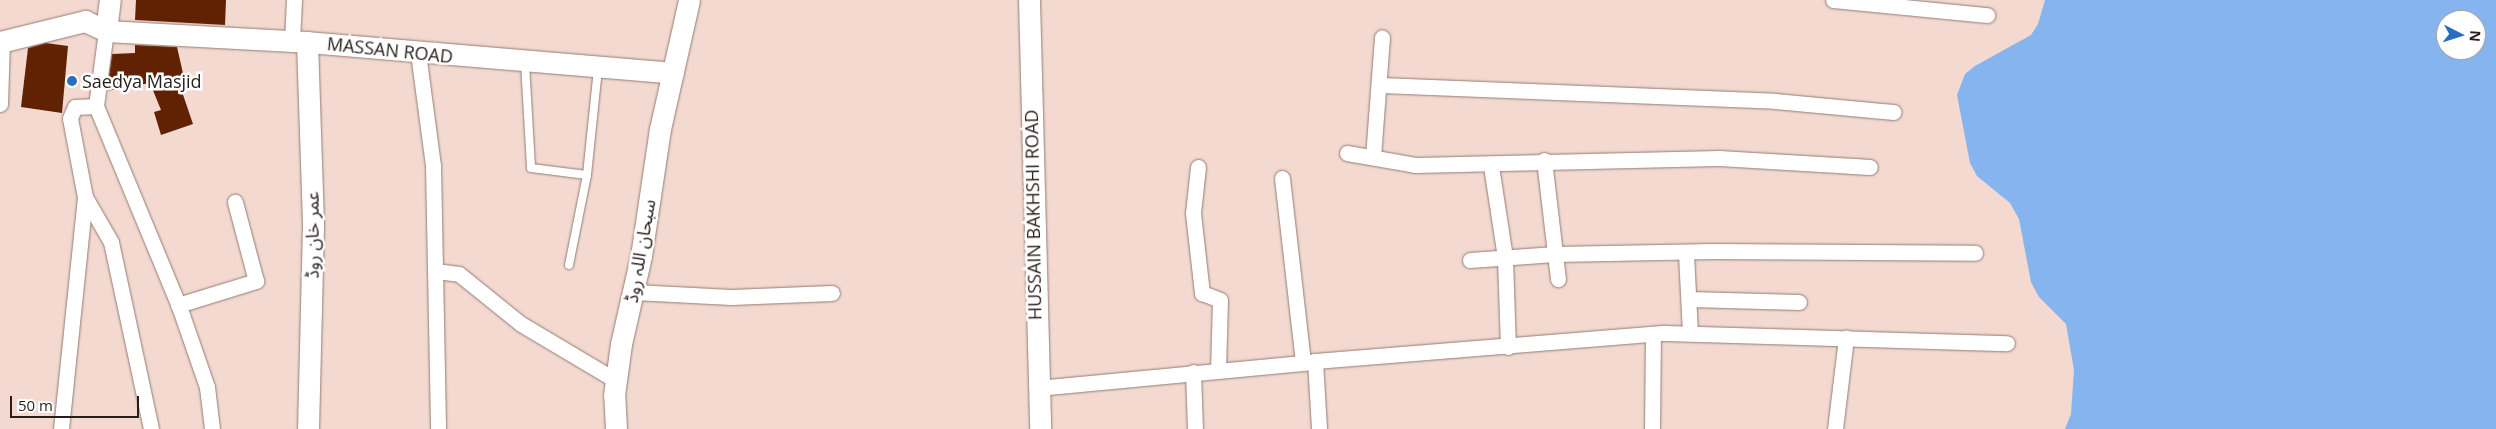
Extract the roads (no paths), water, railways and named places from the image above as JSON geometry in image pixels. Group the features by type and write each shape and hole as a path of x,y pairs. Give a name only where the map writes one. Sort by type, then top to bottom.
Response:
{"street":[{"path":"110,0 96,106 178,305 207,387 212,429"},
{"path":"294,0 300,41"},
{"name":"سبحان اللہ روڈ","path":"616,429 617,381 621,344 634,292 660,129 689,0"},
{"name":"HUSSAIN BAKHSHI ROAD","path":"1029,0 1037,388 1040,429"},
{"path":"1833,0 1987,14"},
{"name":"MASSAN ROAD","path":"1,41 76,21 106,31 300,41 525,63 674,73"},
{"path":"1373,157 1381,85 1382,37"},
{"path":"0,104 1,41"},
{"name":"عمر خان روڈ","path":"300,41 313,225 308,429"},
{"path":"418,53 433,165 438,429"},
{"path":"1381,85 1775,101 1893,112"},
{"path":"61,429 85,197 70,118 75,107 96,106"},
{"path":"1347,153 1415,165 1491,166 1544,160 1719,158 1870,167"},
{"path":"1544,160 1558,279"},
{"path":"1491,166 1505,258 1508,347"},
{"path":"1198,167 1193,213 1202,293 1220,300 1218,370"},
{"path":"1282,178 1319,429"},
{"path":"85,197 111,242 151,429"},
{"path":"178,305 256,281 236,202"},
{"path":"1470,260 1555,254 1686,254 1843,250 1975,253"},
{"path":"1686,254 1690,333"},
{"path":"435,271 458,274 521,324 617,381"},
{"path":"634,292 731,297 832,294"},
{"path":"1689,299 1799,302"},
{"path":"1037,388 1193,372 1653,334 1690,333 2007,343"},
{"path":"1652,429 1653,334"},
{"path":"1835,429 1846,338"},
{"path":"1193,372 1195,429"}],"lane":[{"path":"525,63 531,168 587,175"},
{"path":"568,265 587,175 598,68"}],"water":[{"path":"2045,0 2496,0 2496,429 2065,429 2071,414 2074,370 2066,324 2039,297 2031,282 2019,219 2010,203 1977,176 1970,163 1957,95 1965,74 1975,66 2031,35 2038,24"}],"place":[{"name":"Saedya Masjid","path":"72,81"}]}
